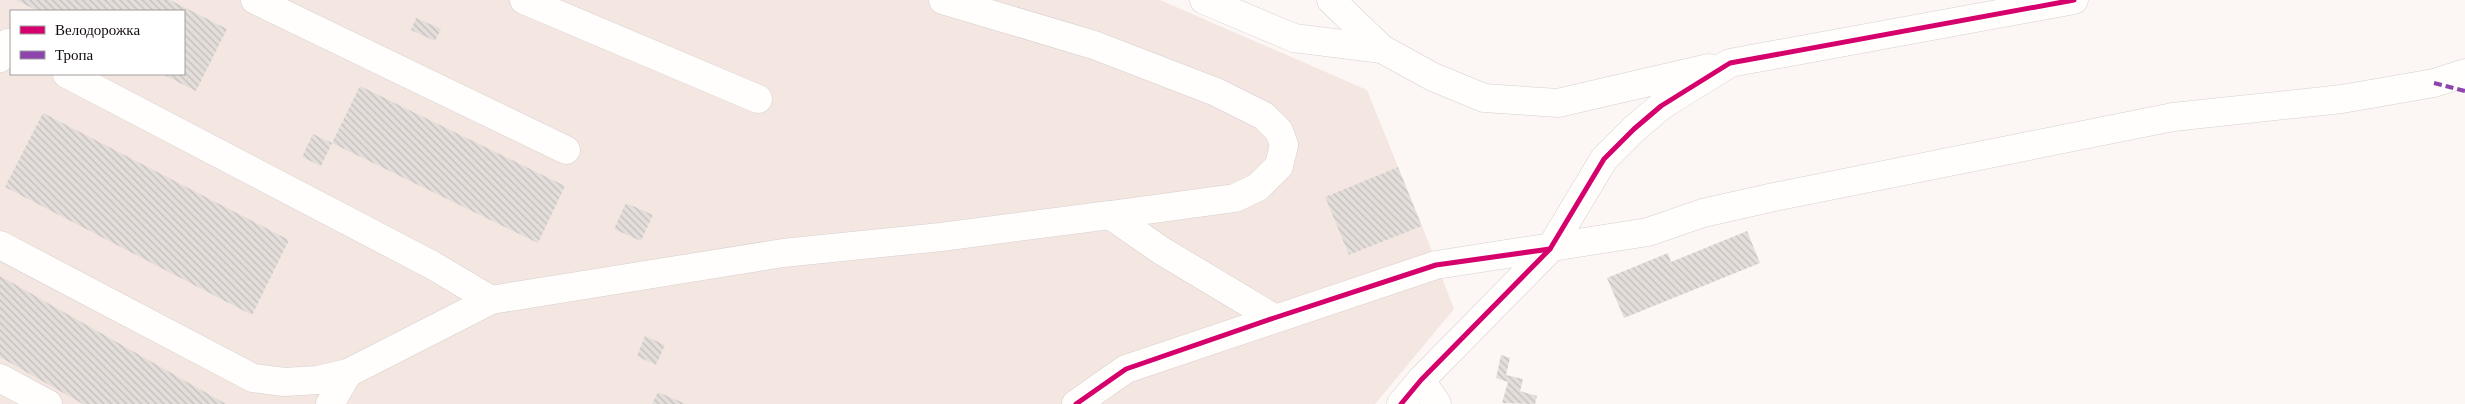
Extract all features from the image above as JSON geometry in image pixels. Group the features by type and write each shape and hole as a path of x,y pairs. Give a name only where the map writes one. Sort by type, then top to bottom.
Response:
{"street":[{"path":"254,0 566,150"},
{"path":"524,0 758,99"},
{"path":"0,245 253,378 284,382 318,380 348,372 491,300 783,252 941,237 1235,198 1258,187 1279,166 1284,145 1279,131 1264,116 1216,92 1094,44 943,0"},
{"path":"1204,0 1294,38 1382,48"},
{"path":"1331,0 1382,48 1433,76 1484,98 1558,103 1730,63 2074,0"},
{"path":"1401,404 1421,380 1550,249 1604,159 1661,106 1730,63"},
{"path":"1076,404 1126,369 1274,318 1436,266 1648,232 1704,213 1774,197 2164,119 2342,100 2434,83 2465,73"},
{"path":"69,75 432,265 491,300"},
{"path":"1110,215 1162,250 1274,318"},
{"path":"330,404 348,372"},
{"path":"0,378 48,404"},
{"path":"1421,380 1437,404"}],"shaded area":[{"path":"0,0 1160,0 1367,90 1398,167 1325,197 1349,255 1422,226 1454,309 1375,404 0,404"}],"building":[{"path":"16,0 170,0 227,29 196,91 164,75 185,75 185,10 36,10"},
{"path":"416,18 441,29 435,41 411,30"},
{"path":"360,86 565,186 538,243 332,143"},
{"path":"43,113 289,240 252,315 5,187"},
{"path":"313,134 332,143 321,166 302,157"},
{"path":"1398,167 1422,226 1349,255 1325,197"},
{"path":"626,203 653,215 641,241 614,229"},
{"path":"1747,231 1760,263 1624,318 1607,278 1668,253 1671,262"},
{"path":"0,276 226,404 83,404 0,357"},
{"path":"645,336 665,345 656,365 637,356"},
{"path":"1501,355 1510,358 1506,375 1523,379 1520,391 1537,396 1535,404 1502,403 1508,382 1496,378"},
{"path":"658,392 686,404 652,404"}],"marked path":[{"path":"2434,83 2465,91"}],"cycle path":[{"path":"1401,404 1421,380 1550,249 1604,159 1634,129 1661,106 1730,63 2074,0"},
{"path":"1076,404 1126,369 1436,265 1550,249"}]}
